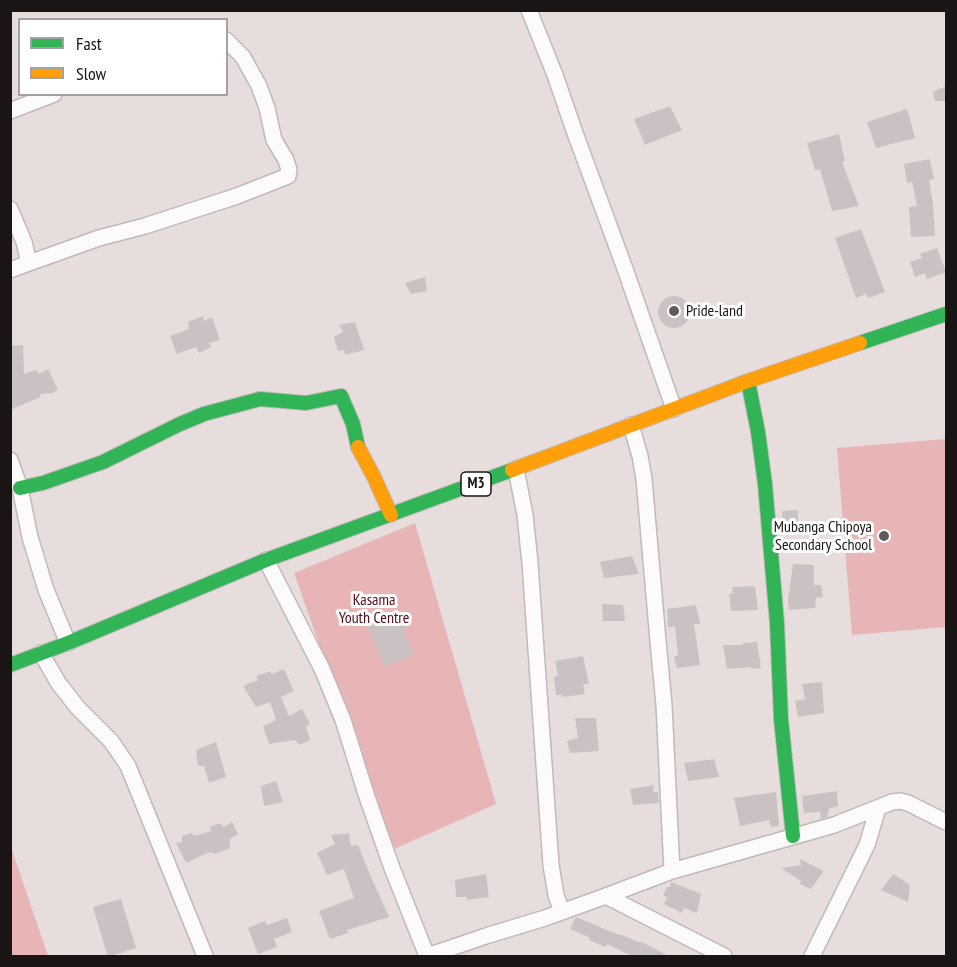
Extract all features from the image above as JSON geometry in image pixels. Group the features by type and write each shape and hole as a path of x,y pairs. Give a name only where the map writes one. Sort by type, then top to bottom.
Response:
{"main road":[{"name":"M3","path":"10,665 68,644 266,561 748,381 946,314"},
{"path":"748,381 758,432 767,505 777,623 781,718 793,836"},
{"path":"20,488 43,483 103,462 204,414 260,399 306,403 341,396 353,424 358,447 391,515"}],"street":[{"path":"529,10 555,75 674,409"},
{"path":"10,270 99,238 216,203 288,176 286,160 274,140 267,108 259,86 243,57 228,42"},
{"path":"10,111 49,96"},
{"path":"10,209 24,242 29,263"},
{"path":"631,425 644,479 664,705 672,871"},
{"path":"10,460 20,488 30,537 43,579 68,644"},
{"path":"516,469 525,516 530,563 551,865 556,895 562,912"},
{"path":"266,561 322,669 343,720 392,868 427,957 489,934 562,912 672,871 834,825 892,802 908,803 946,822"},
{"path":"41,653 58,684 111,741 128,766 205,957"},
{"path":"812,957 867,845 878,808"},
{"path":"606,896 724,957"}],"green space":[{"path":"946,439 946,627 852,635 837,448"},
{"name":"Kasama Youth Centre","path":"415,523 496,804 392,850 294,573"},
{"path":"11,847 48,956 11,956"}],"building":[{"path":"946,86 946,101 935,101 933,92"},
{"path":"670,106 682,130 645,145 634,119"},
{"path":"907,109 915,138 876,148 867,122"},
{"path":"839,134 845,161 842,162 859,206 832,211 820,169 815,170 807,143"},
{"path":"930,159 934,179 929,180 935,236 911,237 909,207 917,206 912,182 907,183 904,164"},
{"path":"861,229 885,292 868,298 866,294 856,298 835,238"},
{"path":"937,248 946,272 927,279 925,273 915,277 910,262 922,258 920,254"},
{"path":"425,277 427,291 411,294 405,283"},
{"name":"Pride-land","path":"674,296 685,301 690,312 685,323 674,328 663,323 658,312 663,301"},
{"path":"203,316 204,321 212,317 220,340 209,343 211,347 199,353 196,347 177,354 170,336 189,329 188,322"},
{"path":"355,322 364,350 345,355 344,350 338,351 334,337 343,332 339,325"},
{"path":"23,345 24,374 36,370 39,374 48,369 58,390 41,394 40,397 10,410 10,346"},
{"path":"798,510 798,530 783,532 782,511"},
{"path":"632,556 639,574 604,578 600,562"},
{"path":"793,564 814,565 814,585 821,585 823,597 816,598 815,608 789,610 788,600"},
{"path":"755,586 758,610 731,611 729,594 733,593 732,587"},
{"path":"602,604 623,605 625,621 603,621"},
{"path":"696,605 700,624 694,624 700,665 677,668 674,657 678,655 675,627 668,627 667,609"},
{"path":"398,613 406,628 403,629 413,655 384,666 365,621"},
{"path":"757,642 761,668 727,669 723,645"},
{"path":"583,656 589,684 583,684 585,694 563,697 556,695 554,677 558,676 555,661"},
{"path":"284,669 294,691 281,697 289,716 302,709 310,724 306,726 310,740 300,745 295,740 269,744 263,726 276,720 270,702 256,707 243,686 258,680 256,676 270,671 272,674"},
{"path":"822,682 824,713 798,717 795,701 805,699 802,684"},
{"path":"575,718 596,718 599,751 570,753 567,741 578,738"},
{"path":"216,742 226,777 209,783 204,766 198,766 196,750"},
{"path":"714,759 719,777 688,781 684,763"},
{"path":"276,781 283,802 264,806 261,786"},
{"path":"654,785 653,792 658,792 659,803 633,805 630,789"},
{"path":"837,791 838,806 829,809 827,817 821,819 820,812 804,813 802,796"},
{"path":"776,792 779,826 771,827 769,820 740,826 734,798"},
{"path":"232,822 238,834 230,839 230,848 216,854 209,852 186,863 176,843 182,842 182,836 191,833 194,836 211,831 210,827 220,823 224,827"},
{"path":"349,833 351,846 358,845 389,917 347,930 348,933 330,939 319,911 354,898 344,869 327,875 317,853 335,844 331,835"},
{"path":"800,859 824,871 811,889 800,884 801,881 781,868 801,865"},
{"path":"486,874 489,897 467,900 467,897 456,897 455,880"},
{"path":"893,874 910,885 908,902 881,890"},
{"path":"671,882 701,894 697,913 684,908 682,913 664,904 667,898 663,895"},
{"path":"121,899 136,948 108,957 93,907"},
{"path":"576,917 642,942 670,957 634,957 607,944 606,947 589,940 590,938 570,929"},
{"path":"287,918 292,932 274,939 277,947 258,954 248,928 265,921 267,925"}],"traffic: fast":[{"path":"860,343 946,314"},
{"path":"748,381 765,484 777,623 781,719 793,836"},
{"path":"20,488 43,483 103,462 204,414 260,399 306,403 341,396 353,424 358,447"},
{"path":"10,665 266,560 512,470"}],"traffic: slow":[{"path":"512,470 748,381 860,343"},
{"path":"358,447 391,515"}],"place":[{"name":"Pride-land","path":"674,311"},
{"name":"Mubanga Chipoya Secondary School","path":"884,536"}]}
